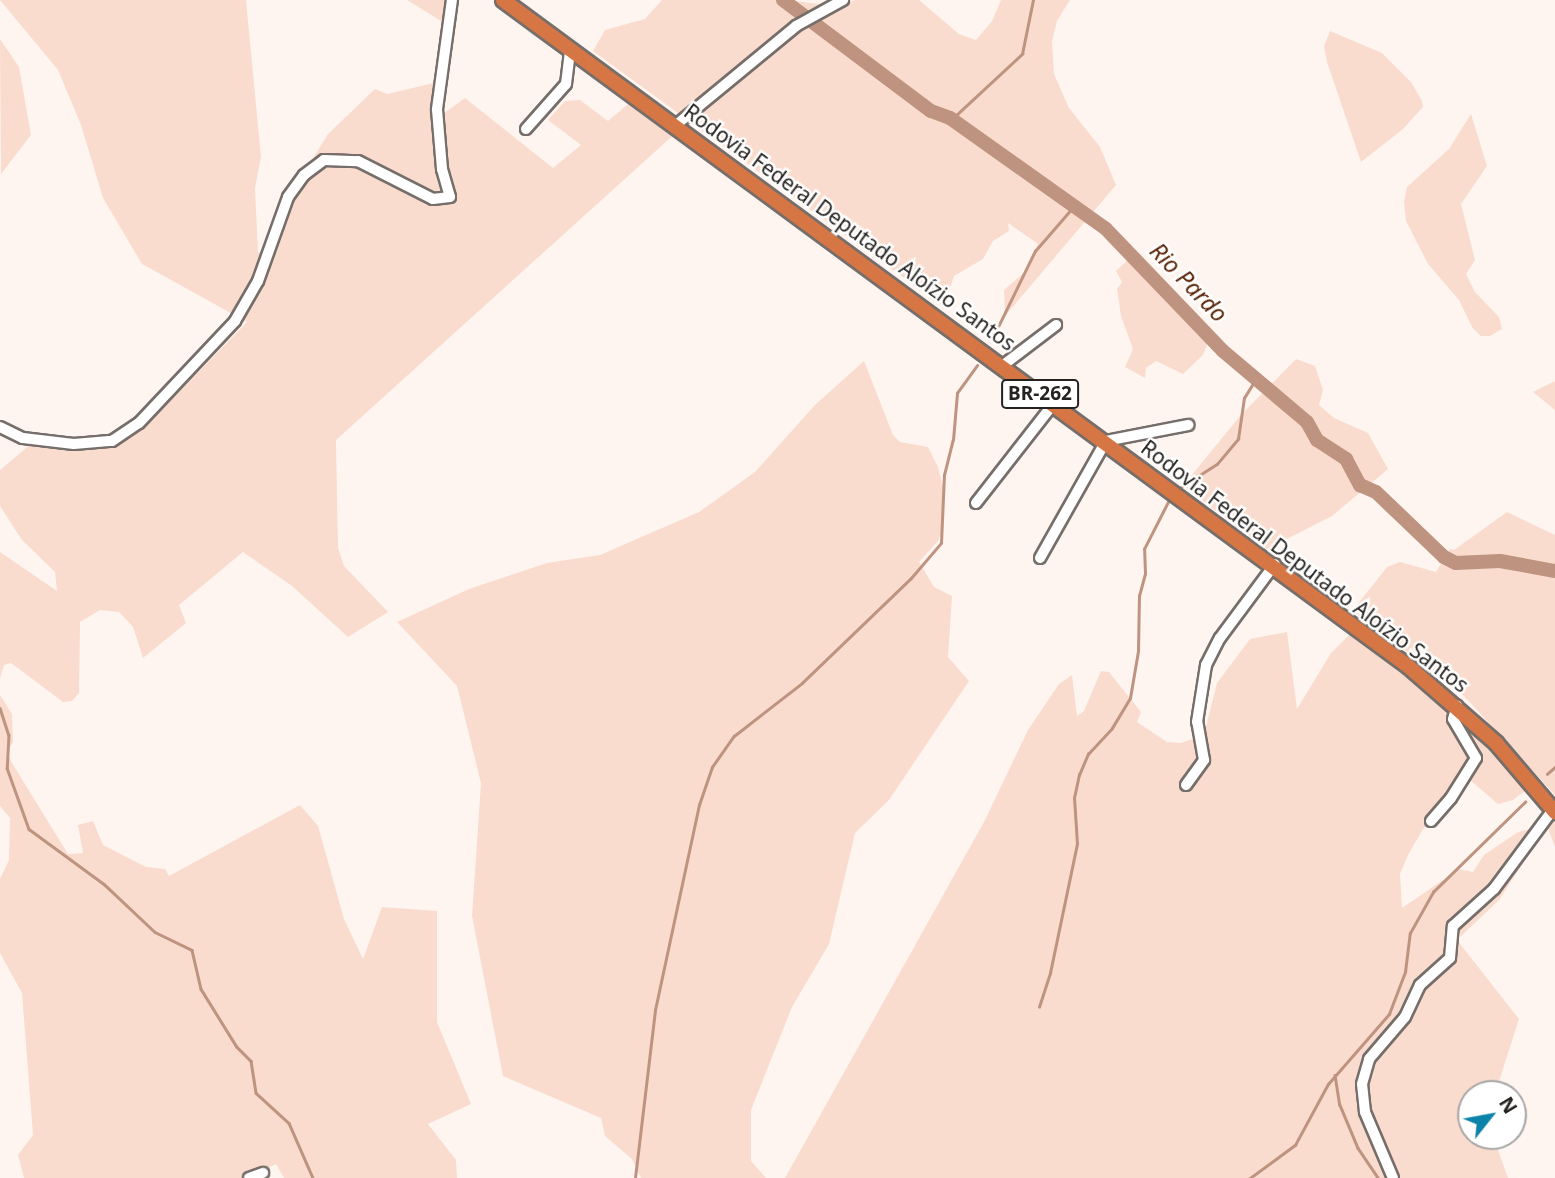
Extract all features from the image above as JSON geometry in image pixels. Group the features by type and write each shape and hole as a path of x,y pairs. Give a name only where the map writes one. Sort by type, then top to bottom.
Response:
{"highway":[{"name":"Rodovia Federal Deputado Aloízio Santos","path":"503,0 1275,564 1457,706 1554,809"}],"street":[{"path":"0,427 23,438 74,444 113,441 139,423 235,321 258,281 288,197 304,175 324,160 358,161 433,199 450,197 442,169 437,109 452,0"},
{"path":"676,125 796,26 843,0"},
{"path":"526,129 566,84 570,49"},
{"path":"1002,366 1056,325"},
{"path":"976,503 1054,403"},
{"path":"1040,558 1106,441 1188,425"},
{"path":"1186,785 1204,760 1197,722 1206,665 1220,638 1275,564"},
{"path":"1432,821 1451,798 1476,758 1453,719 1457,706"},
{"path":"1393,1178 1365,1111 1362,1084 1370,1059 1405,1017 1420,985 1450,958 1453,926 1494,889 1554,809"},
{"path":"249,1178 262,1173"}],"shaded area":[{"path":"0,0 246,0 261,157 255,188 258,253 276,242 304,173 328,134 375,89 387,94 438,82 443,114 465,98 553,168 581,145 548,120 565,101 580,100 608,121 633,100 678,131 336,440 338,548 344,566 388,612 348,637 292,586 243,552 179,605 186,623 143,658 133,627 119,612 100,610 80,622 79,693 72,701 63,702 11,663 4,665 0,678 0,552 57,591 55,572 22,540 0,506 0,470 38,438 111,443 151,421 247,322 142,264 103,198 81,125 58,70"},
{"path":"407,0 454,0 454,29"},
{"path":"662,0 789,0 839,7 855,0 919,0 959,34 976,40 992,21 1001,0 1070,0 1057,21 1052,41 1054,74 1069,108 1100,147 1116,185 1005,316 1004,290 1027,270 1038,244 1008,223 1009,231 993,241 983,259 954,276 944,307 593,51 605,30 645,19"},
{"path":"1330,31 1382,53 1411,82 1422,101 1423,107 1403,129 1361,162 1327,62 1324,46"},
{"path":"0,39 19,67 31,135 1,174"},
{"path":"1471,114 1487,166 1461,204 1475,260 1466,274 1475,292 1499,317 1502,329 1490,336 1481,336 1472,327 1459,300 1428,264 1406,221 1404,202 1407,187 1449,149"},
{"path":"1133,255 1212,332 1203,355 1183,374 1156,361 1146,368 1145,378 1125,367 1133,349 1121,316 1117,289 1122,282 1116,271"},
{"path":"1296,359 1315,366 1323,390 1319,405 1334,418 1368,433 1388,469 1332,516 1267,549 1183,486 1240,416"},
{"path":"864,361 893,435 900,442 928,447 938,467 944,492 943,527 938,541 919,562 934,587 952,596 948,657 969,681 889,800 855,833 829,944 792,1007 751,1110 751,1161 766,1178 641,1178 632,1159 605,1136 601,1118 503,1076 472,916 481,783 457,686 397,622 469,589 547,563 600,555 699,512 755,472 815,405"},
{"path":"1555,381 1555,410 1533,392"},
{"path":"1507,512 1555,535 1555,795 1463,695 1353,610 1387,567 1400,562 1436,572 1450,549 1454,550"},
{"path":"1354,630 1455,709 1530,787 1513,800 1498,804 1470,780 1449,811 1429,819 1408,855 1400,874 1402,908 1459,869 1473,872 1484,855 1518,832 1535,828 1548,816 1555,818 1555,847 1547,826 1499,900 1457,940 1519,1019 1499,1080 1457,1080 1457,1150 1498,1150 1508,1178 785,1178 984,822 1028,730 1059,684 1072,675 1077,716 1084,711 1101,671 1109,672 1141,712 1137,722 1167,742 1181,743 1204,735 1217,683 1250,639 1287,632 1297,709 1331,653"},
{"path":"0,695 12,714 13,742 7,752 68,854 83,853 78,825 93,821 103,845 146,867 165,869 169,876 300,805 318,826 344,919 363,959 382,907 437,911 437,1022 471,1104 428,1124 456,1160 457,1178 284,1178 276,1164 246,1178 24,1178 18,1155 33,1135 22,993 0,953 0,879 9,860 10,818 0,806"}],"waterway":[{"name":"Rio Pardo","path":"783,0 931,111 950,118 1106,229 1223,351 1307,422 1317,440 1346,459 1360,485 1376,492 1444,557 1456,563 1500,561 1555,571"},
{"path":"952,119 1022,54 1033,0"},
{"path":"993,337 1035,251 1074,206"},
{"path":"635,1178 655,1010 699,805 712,767 734,736 802,683 911,578 941,543 944,475 953,440 957,393 977,365"},
{"path":"1178,489 1217,464 1238,439 1244,398 1256,379"},
{"path":"1039,1007 1050,973 1077,844 1074,798 1079,775 1088,754 1112,728 1130,698 1138,651 1139,596 1145,574 1144,549 1170,498"},
{"path":"0,708 9,735 7,768 29,829 104,884 155,932 192,950 201,989 237,1047 251,1061 256,1093 289,1123 313,1178"},
{"path":"1547,774 1555,767"},
{"path":"1250,1178 1295,1145 1328,1084 1389,1014 1405,972 1410,933 1433,892 1525,802"},
{"path":"1335,1075 1340,1105 1358,1148 1378,1178"}]}
